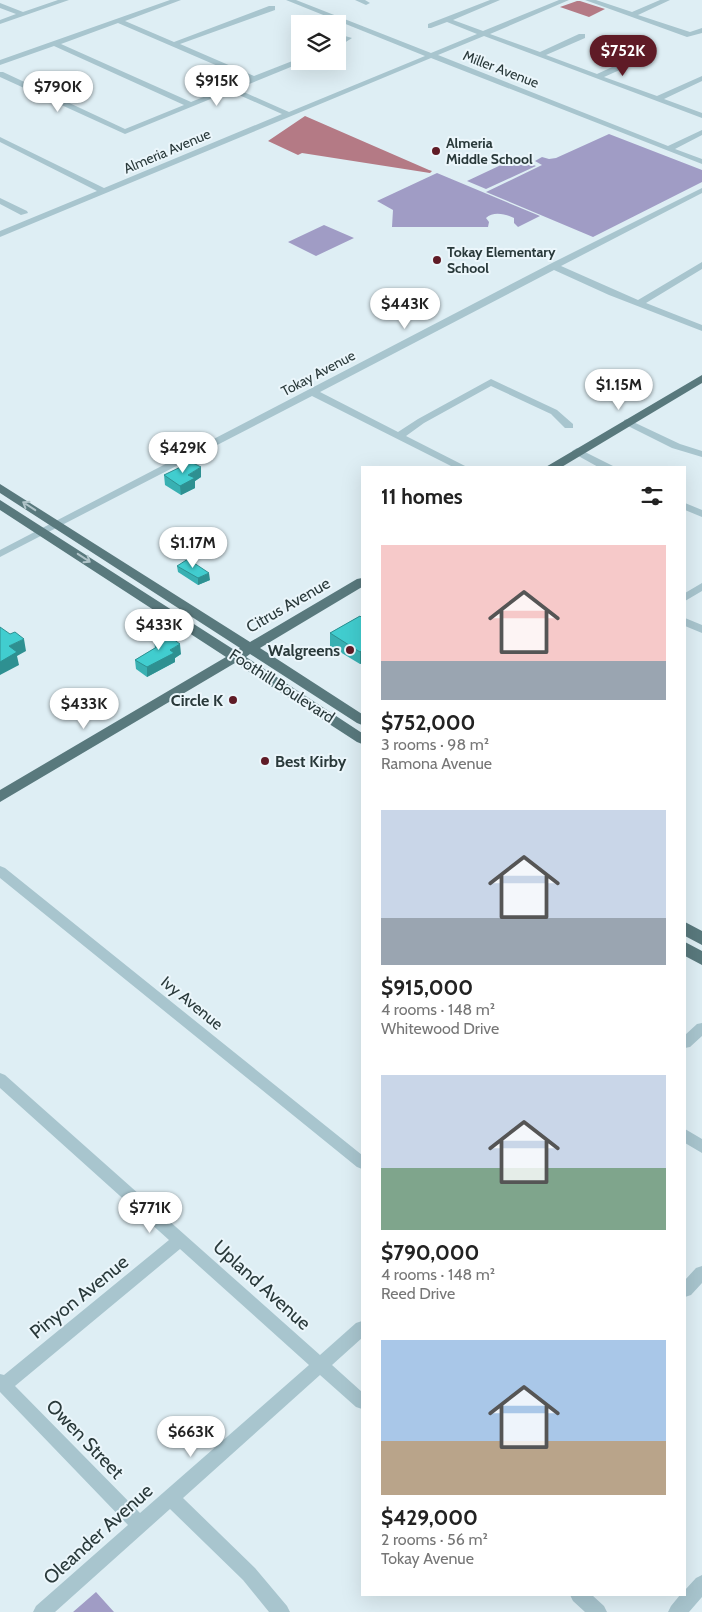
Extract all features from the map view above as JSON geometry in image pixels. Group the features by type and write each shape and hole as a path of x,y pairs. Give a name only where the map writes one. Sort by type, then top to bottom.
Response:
{"main road":[{"path":"553,466 702,378"},
{"name":"Foothill Boulevard","path":"0,488 361,719"},
{"name":"Foothill Boulevard","path":"0,504 361,738"},
{"name":"Citrus Avenue","path":"0,797 361,583"},
{"path":"686,929 702,938"},
{"path":"686,949 702,959"}],"street":[{"path":"0,22 65,0"},
{"path":"0,63 177,0"},
{"name":"Miller Avenue","path":"290,0 702,162"},
{"path":"471,0 484,5"},
{"path":"431,26 496,0"},
{"name":"Almeria Avenue","path":"0,234 565,0"},
{"path":"590,0 690,35 702,30"},
{"path":"632,15 666,0"},
{"path":"0,5 22,14"},
{"path":"174,44 272,8"},
{"path":"447,20 702,116"},
{"path":"119,21 255,79"},
{"path":"540,55 582,36"},
{"path":"55,44 191,105"},
{"path":"597,77 639,58"},
{"path":"0,74 125,132 291,64"},
{"path":"657,99 702,78"},
{"path":"231,89 288,114"},
{"path":"668,148 702,132"},
{"path":"0,139 103,191"},
{"name":"Tokay Avenue","path":"0,554 553,266 700,193"},
{"path":"1,203 24,213"},
{"path":"640,303 702,265"},
{"path":"553,266 702,328"},
{"path":"399,436 421,421 491,382 554,412 569,426"},
{"path":"312,392 460,466"},
{"path":"627,422 676,446 702,454"},
{"path":"577,451 605,466"},
{"path":"686,506 702,514"},
{"path":"686,597 702,586"},
{"path":"686,622 702,630"},
{"name":"Ivy Avenue","path":"0,871 361,1162"},
{"path":"686,1042 702,1028"},
{"name":"Upland Avenue","path":"0,1079 361,1401"},
{"path":"686,1135 702,1147"},
{"name":"Pinyon Avenue","path":"2,1383 180,1240"},
{"path":"686,1289 702,1273"},
{"name":"Oleander Avenue","path":"42,1612 361,1329"},
{"name":"Owen Street","path":"2,1383 140,1525"},
{"path":"171,1498 249,1574 281,1612"},
{"path":"677,1612 702,1584"},
{"path":"580,1596 598,1612"}],"shaded area":[{"path":"577,1 605,9 589,17 560,7"},
{"path":"305,116 432,171 430,173 302,153 298,155 268,141"},
{"path":"609,134 702,170 702,182 593,237 486,192 542,165 535,161 542,157 556,158"},
{"path":"516,158 525,161 517,166 526,162 536,166 486,189 467,181"},
{"path":"437,173 540,216 518,227 514,223 514,218 503,214 492,214 486,218 489,222 488,227 392,227 393,210 377,201"},
{"path":"324,225 354,238 316,256 288,242"},
{"path":"96,1592 114,1612 73,1612"}],"building":[{"path":"191,462 201,467 188,475 195,478 180,486 164,475"},
{"path":"188,559 209,573 198,578 177,566"},
{"path":"360,616 361,651 360,652 330,633"},
{"path":"0,627 10,634 15,632 24,639 9,646 17,652 0,662"},
{"path":"166,634 180,644 170,650 174,653 147,667 135,660 160,645 154,641"}],"place":[{"name":"Almeria Middle School","path":"436,151"},
{"name":"Tokay Elementary School","path":"437,260"},
{"name":"Walgreens","path":"350,650"},
{"name":"Circle K","path":"233,700"},
{"name":"Best Kirby","path":"265,761"}]}
